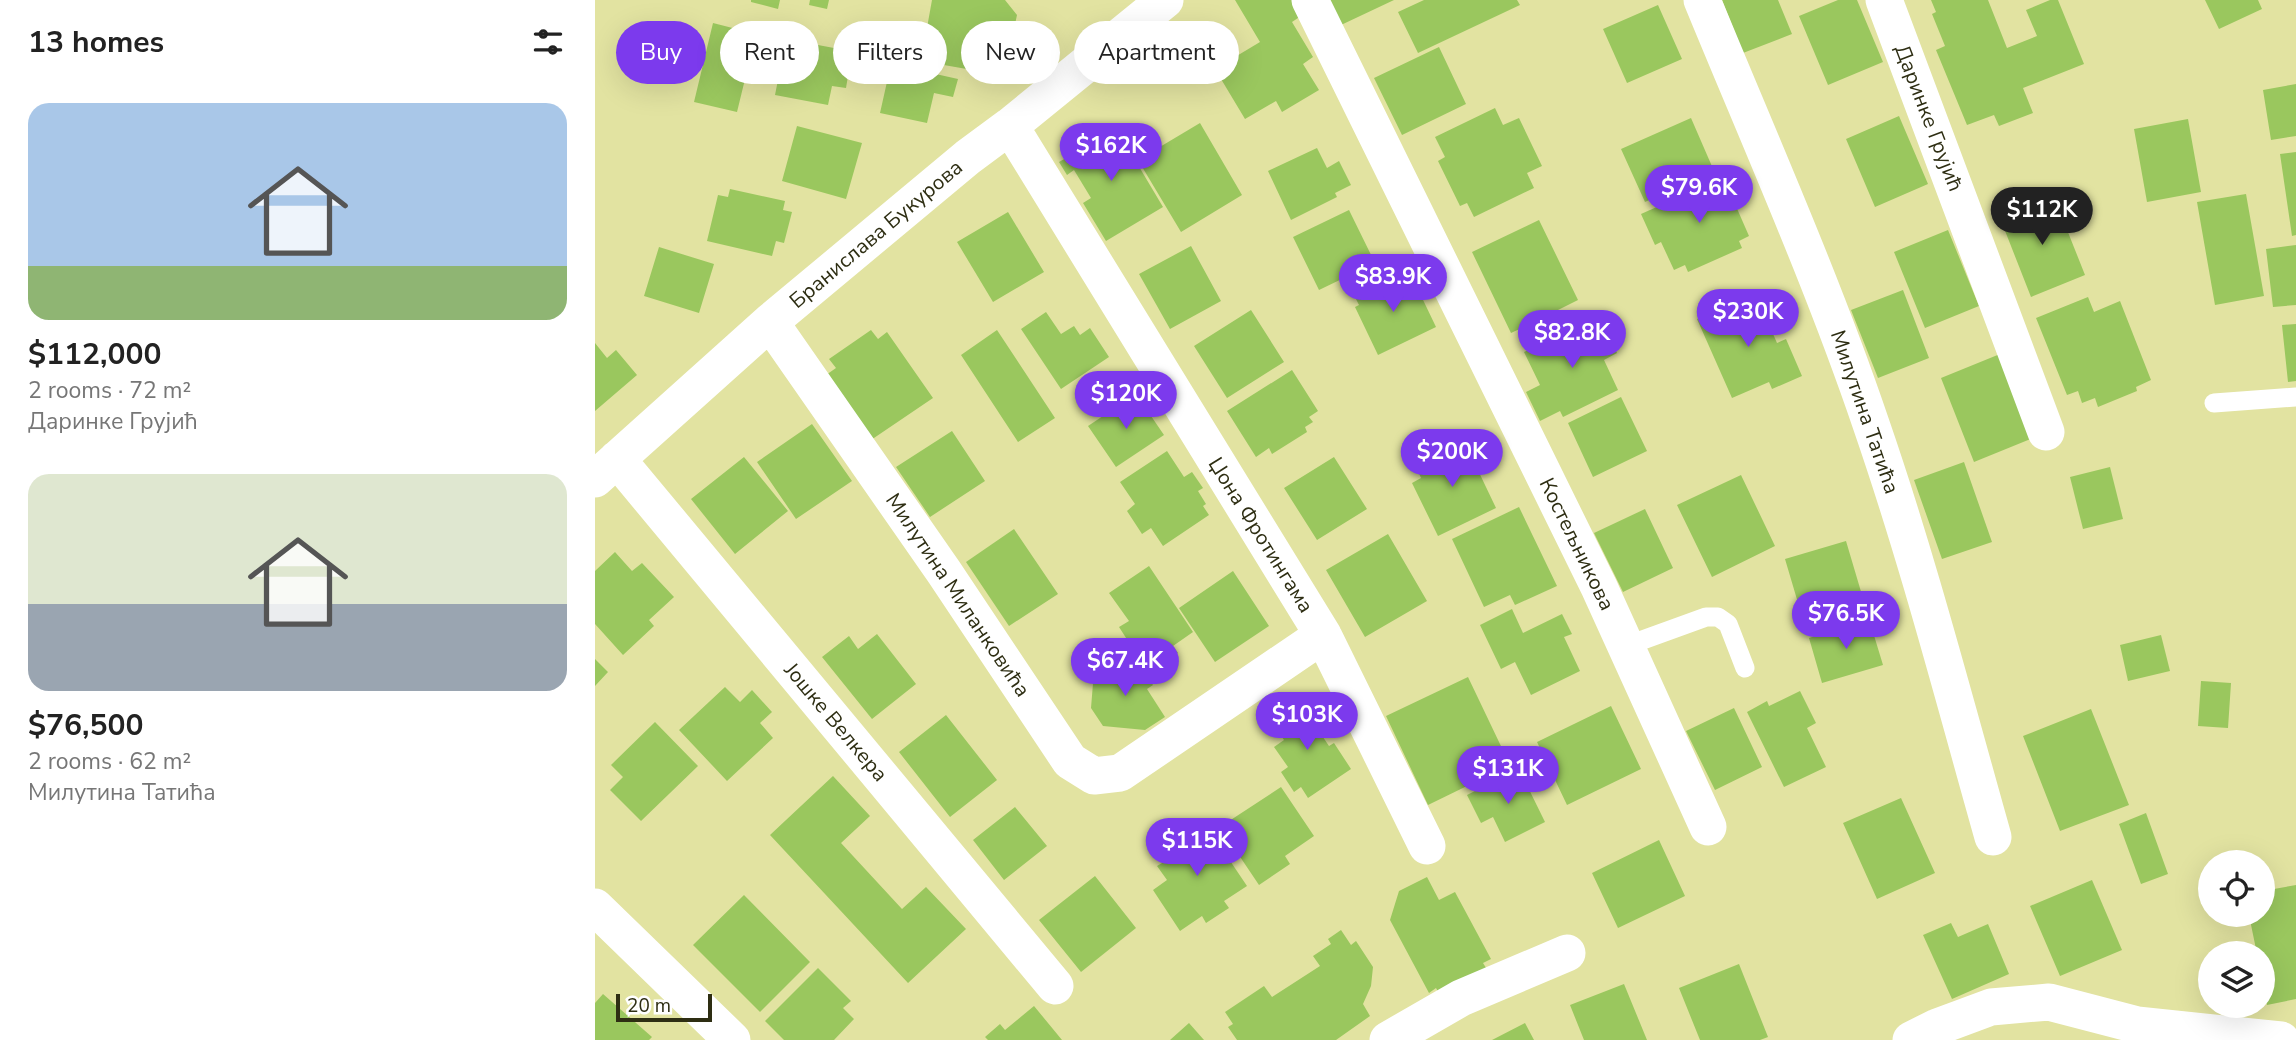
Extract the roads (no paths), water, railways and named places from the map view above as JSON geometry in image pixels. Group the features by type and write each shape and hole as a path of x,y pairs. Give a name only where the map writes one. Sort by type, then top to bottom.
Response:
{"street":[{"name":"Бранислава Букурова","path":"606,469 770,322 968,157 1165,0"},
{"name":"Костељникова","path":"1310,0 1599,587 1707,827"},
{"name":"Милутина Татића","path":"1702,0 1830,311 1871,424 1923,587 1993,837"},
{"name":"Даринке Грујић","path":"1884,0 2046,432"},
{"name":"Џона Фротингама","path":"1010,126 1323,635 1427,846"},
{"name":"Милутина Миланковића","path":"770,322 944,572 1070,761 1094,776 1120,773 1323,635"},
{"name":"Јошке Велкера","path":"606,469 1055,986"},
{"path":"595,907 732,1040"},
{"path":"1388,1040 1461,998 1567,953"},
{"path":"1911,1040 1937,1027 1991,1007 2049,1002 2139,1032 2281,1040"}],"lane":[{"path":"2214,403 2296,397"},
{"path":"1626,646 1706,617 1718,617 1728,624 1745,668"}]}
